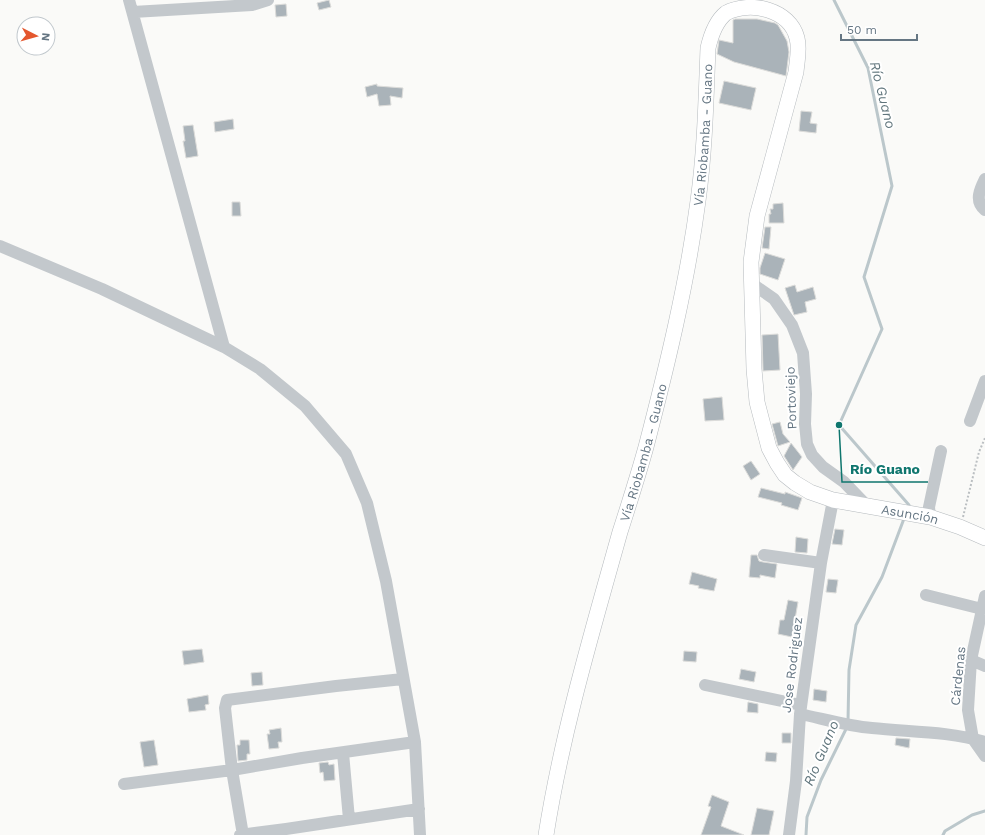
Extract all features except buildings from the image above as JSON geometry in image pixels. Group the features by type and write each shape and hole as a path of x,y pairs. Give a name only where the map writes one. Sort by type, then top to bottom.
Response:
{"main road":[{"name":"Vía Riobamba - Guano","path":"546,835 550,809 570,716 620,532 646,448 686,276 698,200 704,145 708,48 717,23 725,13 732,8 751,4 770,8 780,13 789,21 797,39 798,52 796,72 756,216 751,262 751,284 754,369 757,402 769,448 785,475 810,492 833,500"},
{"name":"Asunción","path":"833,500 923,517 960,527 985,538"}],"street":[{"path":"129,0 224,347"},
{"path":"133,12 252,5 268,0"},
{"path":"985,179 978,197 981,207 985,210"},
{"path":"0,246 102,289 224,347 260,369 305,406 346,454 367,503 386,581 415,742 420,835"},
{"name":"Portoviejo","path":"751,284 774,299 792,325 803,353 806,394 805,424 807,444 812,455 824,467 844,482 867,506"},
{"path":"970,421 985,381"},
{"path":"923,517 929,507 941,450"},
{"name":"Jose Rodriguez","path":"789,835 796,781 800,710 821,562 833,500"},
{"path":"764,555 821,562"},
{"path":"926,596 982,610"},
{"name":"Cárdenas","path":"985,596 971,660 968,710 973,739 985,756"},
{"path":"971,660 985,666"},
{"path":"403,679 227,700 225,708 232,770 241,835 286,832 349,819 419,809"},
{"path":"705,685 800,710 833,721 872,728 914,731 985,742"},
{"path":"124,784 232,770 302,758 415,742"},
{"path":"343,753 349,819"}],"path":[{"path":"960,527 979,452 985,438"}],"waterway":[{"name":"Río Guano","path":"834,0 868,68 892,186 864,277 882,329 839,425 909,505 907,509"},
{"name":"Río Guano","path":"848,721 849,670 856,625 882,577 905,516"},
{"name":"Río Guano","path":"806,835 807,817 821,780 847,727"},
{"path":"943,835 945,831 972,815 985,811"}],"place":[{"name":"Río Guano","path":"839,425"}]}
